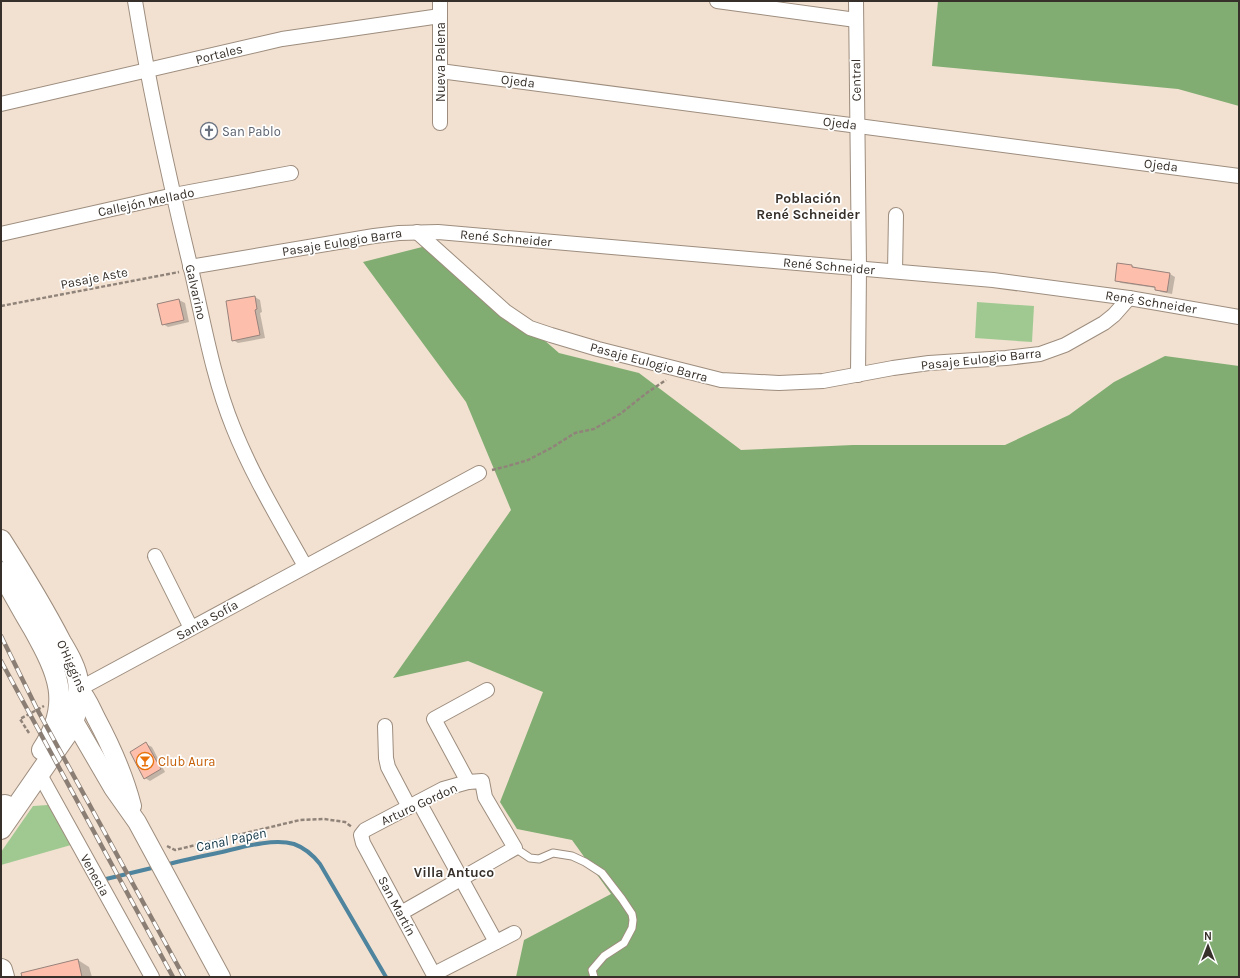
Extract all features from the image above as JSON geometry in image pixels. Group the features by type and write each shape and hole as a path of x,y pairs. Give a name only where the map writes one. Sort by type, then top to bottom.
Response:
{"main road":[{"name":"O'Higgins","path":"1,540 52,625 76,672 72,707"},
{"name":"O'Higgins","path":"1,572 50,660 57,679 72,707"},
{"path":"1,829 65,737 72,707"},
{"path":"2,808 51,735 57,722 72,707"},
{"path":"1,970 3,977"}],"street":[{"name":"Galvarino","path":"135,1 147,71 190,267 218,382 233,427 253,470 305,566"},
{"name":"Nueva Palena","path":"440,1 440,123"},
{"path":"716,1 856,20"},
{"name":"Central","path":"856,1 859,268 858,375"},
{"name":"Portales","path":"1,104 282,39 440,16"},
{"name":"Ojeda","path":"440,71 1239,176"},
{"name":"Callejón Mellado","path":"1,234 174,194 291,174"},
{"path":"895,271 896,215"},
{"name":"René Schneider","path":"417,232 438,232 1001,280 1129,298 1239,317"},
{"name":"Pasaje Eulogio Barra","path":"190,267 374,236 417,232 505,311 530,328 591,347 721,380 779,383 823,381 929,363 1006,358 1040,354 1065,345 1104,323 1114,315 1129,298"},
{"name":"Santa Sofía","path":"72,707 191,628 479,472"},
{"path":"155,556 191,628"},
{"path":"401,914 515,848 485,797 434,719 487,690"},
{"name":"O'Higgins","path":"72,707 113,788 137,822 221,977"},
{"path":"384,726 388,767 414,804 461,879 496,942"},
{"name":"Venecia","path":"39,773 152,977"},
{"name":"Arturo Gordon","path":"361,835 366,830 443,789 475,782"},
{"name":"San Martín","path":"361,835 363,843 434,976"},
{"path":"434,976 514,933"}],"lane":[{"path":"515,848 530,858 539,859 553,853 572,856 585,862 602,873 632,914 632,928 624,943 604,956 592,970 594,977"}],"path":[{"name":"Pasaje Aste","path":"1,306 181,271 190,267"},
{"path":"479,472 528,460 575,433 594,429 620,414 648,392 682,371"},
{"path":"29,734 20,719 72,707"},
{"path":"151,849 156,841 175,850 300,820 324,819 345,822 361,835"}],"green space":[{"path":"938,1 1239,1 1239,106 1178,89 932,66"},
{"path":"434,244 559,353 639,373 741,450 853,445 1005,445 1069,415 1114,382 1165,356 1239,366 1239,977 516,977 524,940 611,894 572,840 517,829 500,802 543,692 468,661 393,678 511,510 466,402 363,262"},
{"path":"977,302 1034,306 1032,342 975,338"},
{"path":"48,805 71,845 1,865 1,852 33,806"}],"building":[{"path":"1117,263 1170,273 1167,292 1155,290 1155,287 1115,281"},
{"path":"255,296 257,309 255,310 260,335 232,341 226,301"},
{"path":"179,299 184,320 162,325 157,304"},
{"name":"Club Aura","path":"146,742 161,769 144,779 130,752"},
{"path":"78,959 82,977 22,977 21,973"}],"waterway":[{"name":"Canal Papen","path":"165,865 258,844 286,842 302,848 320,864 386,977"},
{"name":"Canal Papen","path":"106,879 156,867"}],"railway":[{"path":"1,636 37,709 184,977"},
{"path":"1,661 173,977"}],"place":[{"name":"San Pablo","path":"209,131"},
{"name":"Club Aura","path":"145,761"}],"district":[{"name":"Población René Schneider","path":"808,206"},
{"name":"Villa Antuco","path":"454,872"}]}
